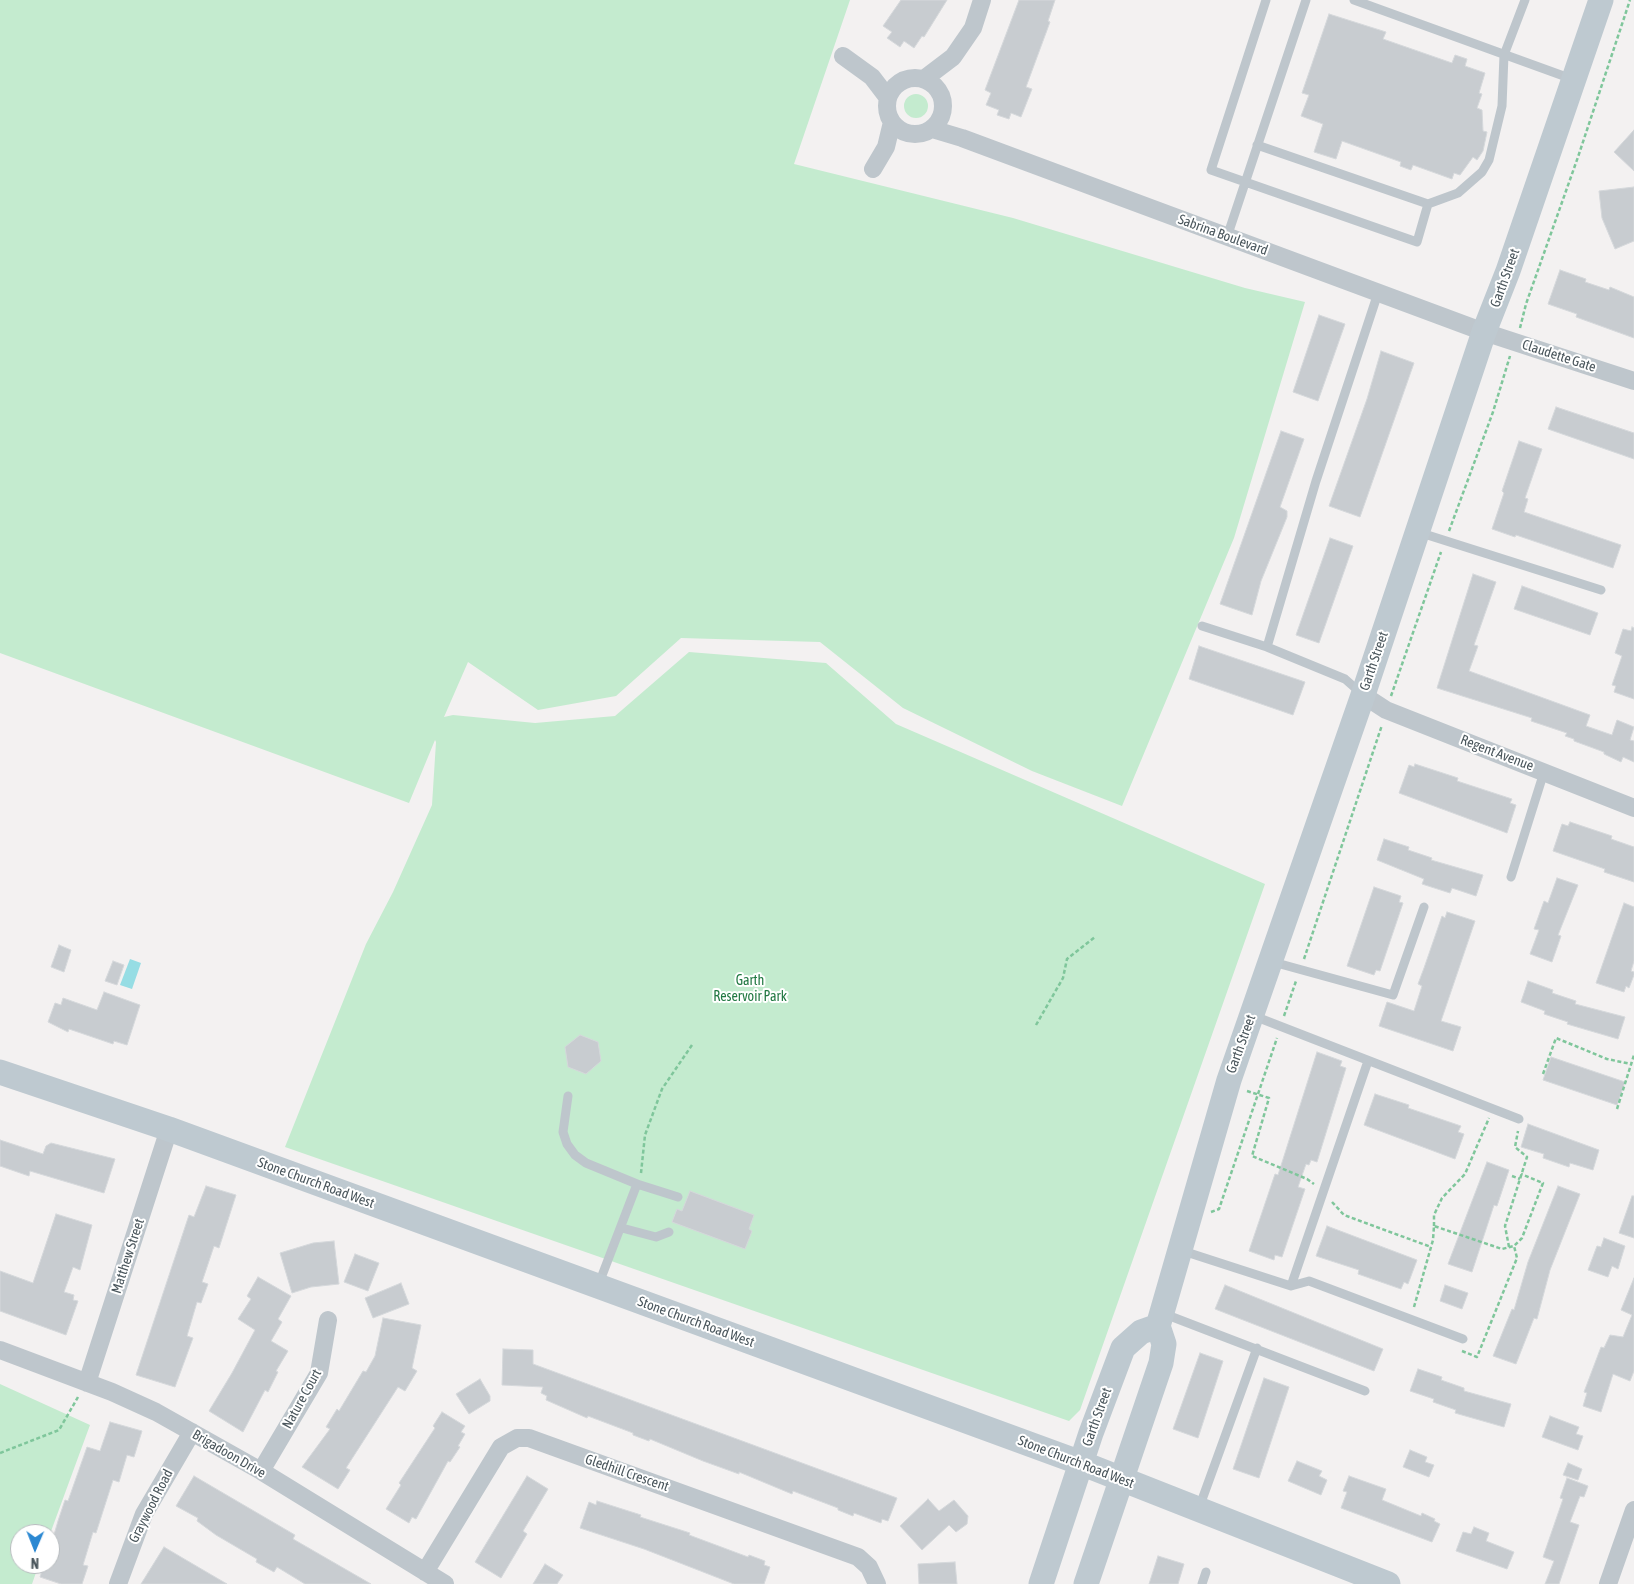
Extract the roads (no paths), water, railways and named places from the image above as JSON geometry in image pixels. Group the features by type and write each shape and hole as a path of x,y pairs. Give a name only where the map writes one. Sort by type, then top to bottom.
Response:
{"main road":[{"name":"Garth Street","path":"1086,1584 1162,1362 1164,1344 1160,1319 1229,1080 1363,695 1484,332 1508,272 1572,79 1601,0"},
{"name":"Stone Church Road West","path":"0,1072 169,1129 1081,1462 1388,1584"},
{"name":"Garth Street","path":"1042,1582 1081,1462 1123,1348 1160,1319"}],"street":[{"path":"886,147 908,134 923,134 939,122 943,113 944,103 942,94 953,57 973,28 982,0"},
{"path":"843,56 872,77 888,98"},
{"path":"924,79 953,57"},
{"path":"872,77 899,83"},
{"path":"908,134 892,122 888,114 888,98 891,91 899,83 910,78 924,79 933,84 942,94"},
{"path":"943,113 962,138"},
{"path":"873,169 886,147 892,122"},
{"name":"Sabrina Boulevard","path":"932,129 962,138 1484,332"},
{"name":"Claudette Gate","path":"1484,332 1634,381"},
{"name":"Regent Avenue","path":"1363,695 1386,710 1634,808"},
{"name":"Matthew Street","path":"87,1382 169,1129"},
{"name":"Nature Court","path":"261,1472 319,1373 328,1320"},
{"name":"Brigadoon Drive","path":"0,1350 87,1382 156,1412 261,1472 446,1584"},
{"name":"Graywood Road","path":"118,1584 144,1514 192,1432"},
{"name":"Gledhill Crescent","path":"425,1572 501,1447 517,1438 529,1438 858,1557 869,1567 877,1584"},
{"path":"1608,1584 1634,1510"}],"lane":[{"path":"1266,0 1211,170 1417,242 1428,204"},
{"path":"1227,237 1306,0"},
{"path":"1354,0 1572,79"},
{"path":"1258,145 1428,204 1458,193 1482,172 1489,160 1502,106 1504,55 1525,0"},
{"path":"1267,647 1316,481 1378,293"},
{"path":"1418,532 1601,590"},
{"path":"1202,626 1267,647 1345,679 1363,695"},
{"path":"1511,877 1544,772"},
{"path":"1271,962 1393,995 1424,907"},
{"path":"1251,1015 1519,1119"},
{"path":"1291,1286 1368,1061"},
{"path":"568,1096 563,1132 567,1144 575,1155 586,1163 678,1197"},
{"path":"598,1286 639,1181"},
{"path":"622,1228 656,1237 668,1232"},
{"path":"1180,1250 1291,1286 1309,1281 1463,1339"},
{"path":"1160,1319 1257,1348 1365,1391"},
{"path":"1198,1510 1257,1348"},
{"path":"1202,1584 1206,1572"}],"water":[{"path":"130,959 141,963 132,989 120,985"}],"park label":[{"name":"Garth Reservoir Park","path":"750,990"}]}
